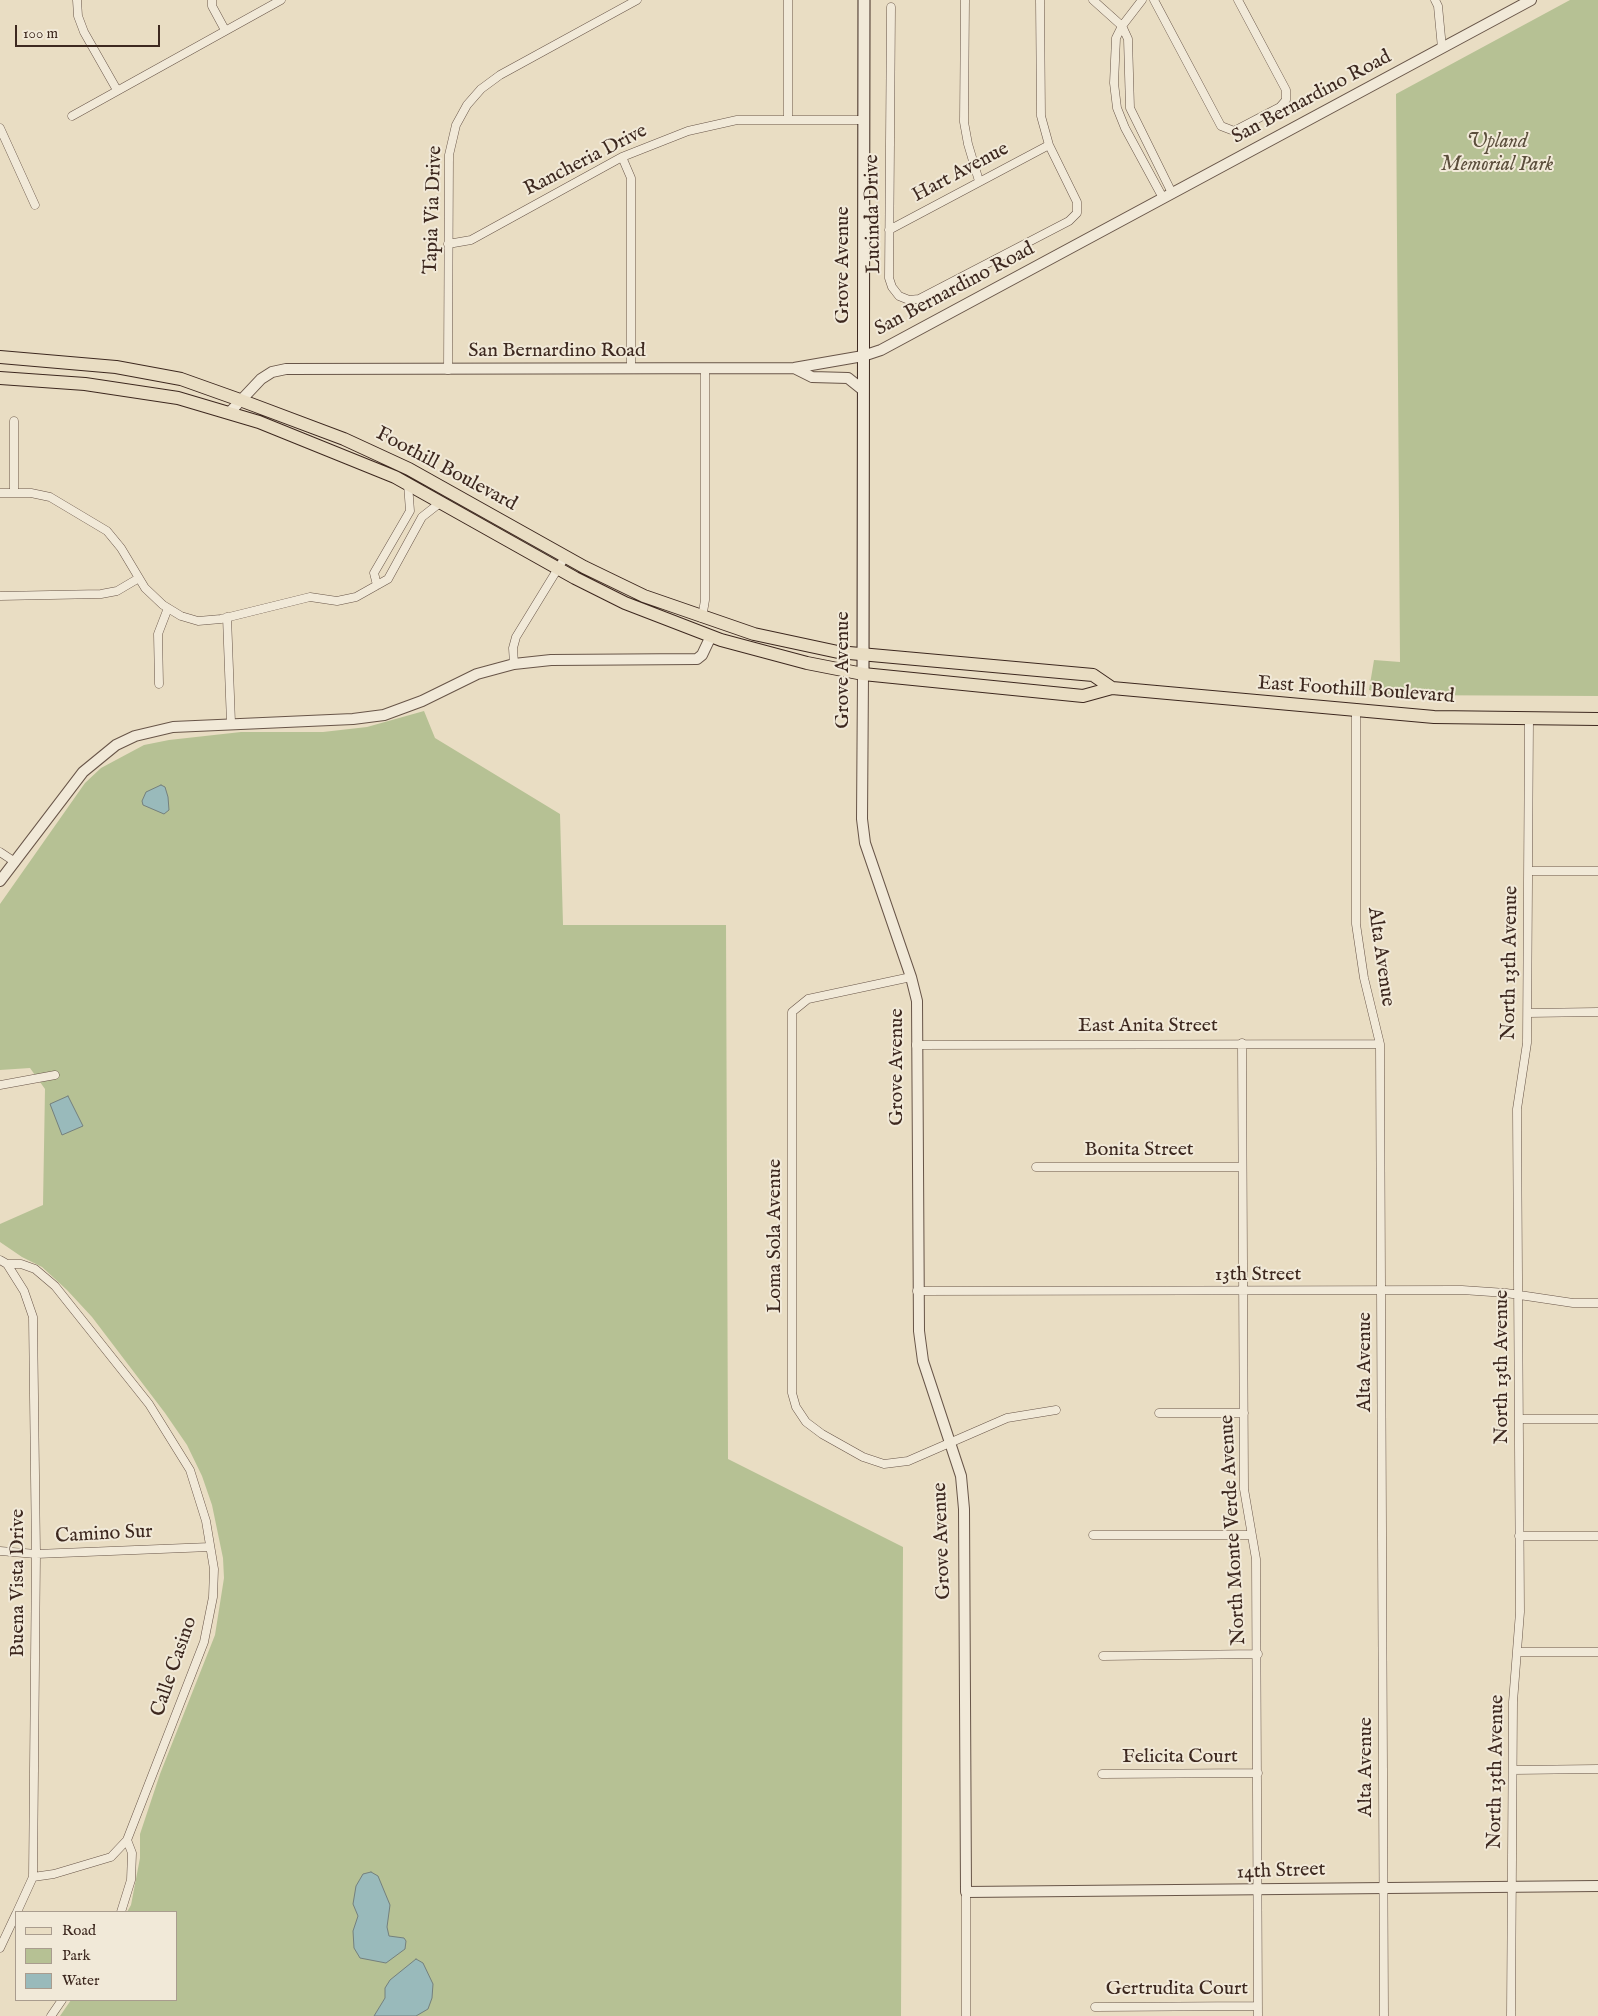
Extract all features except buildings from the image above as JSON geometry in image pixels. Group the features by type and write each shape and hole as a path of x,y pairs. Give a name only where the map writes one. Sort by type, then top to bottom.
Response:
{"main road":[{"name":"Grove Avenue","path":"863,674 864,0"},
{"name":"Foothill Boulevard","path":"0,357 116,367 181,380 240,400 344,439 409,469 565,557 644,596 702,618 754,634 808,647 863,654"},
{"name":"Foothill Boulevard","path":"0,378 49,380 135,391 178,398 229,413 325,447 408,484 558,569 625,603 711,636 807,663 863,674"},
{"name":"East Foothill Boulevard","path":"863,654 1093,675 1112,688"},
{"name":"East Foothill Boulevard","path":"863,674 1083,696 1112,688 1434,717 1598,719"}],"street":[{"path":"77,0 78,16 84,32 117,90"},
{"path":"212,0 212,6 226,30"},
{"path":"72,116 281,0"},
{"name":"Tapia Via Drive","path":"448,370 449,155 456,125 467,105 481,90 500,75 637,0"},
{"path":"788,0 788,120"},
{"path":"964,0 964,122 979,182"},
{"name":"Lucinda Drive","path":"891,7 889,278 892,287 900,296 908,300 919,299 1069,221 1077,213 1077,202 1049,145 1041,116 1040,0"},
{"path":"1093,0 1122,26 1128,39 1130,108 1168,195"},
{"path":"1142,0 1122,26 1116,38 1114,83 1117,108 1125,128 1168,195"},
{"path":"1154,0 1221,126 1234,131 1280,107 1286,100 1286,90 1238,0"},
{"name":"San Bernardino Road","path":"229,413 261,379 272,372 286,369 794,368 862,356 881,350 1531,0"},
{"path":"1438,2 1442,48"},
{"name":"Rancheria Drive","path":"448,244 471,240 622,157 688,131 737,120 864,120"},
{"path":"0,128 35,205"},
{"name":"Hart Avenue","path":"889,230 1049,145"},
{"path":"622,157 631,178 632,369"},
{"path":"794,368 812,377 848,378 863,390"},
{"path":"702,618 705,600 705,369"},
{"path":"14,422 14,493"},
{"path":"377,585 374,573 410,510 408,484"},
{"path":"0,493 30,493 50,497 107,531 121,548 145,588 168,608 181,616 198,621 227,617 310,597 337,601 356,597 388,579 422,518 441,502"},
{"path":"410,510 422,518"},
{"path":"514,664 513,648 516,638 565,557"},
{"path":"381,561 394,568"},
{"path":"0,596 101,594 117,591 139,578"},
{"path":"159,684 158,634 168,608"},
{"path":"227,617 231,724"},
{"path":"0,881 75,780 92,762 116,745 154,730 231,724 344,720 384,715 422,701 477,674 514,664 570,660 690,660 702,655 711,636"},
{"name":"Grove Avenue","path":"863,674 862,819 866,843 911,977 917,1006 917,1291 923,1361 960,1476 964,1509 966,2016"},
{"name":"Alta Avenue","path":"1356,711 1356,924 1364,978 1380,1044 1384,2016"},
{"name":"North 13th Avenue","path":"1511,2016 1513,1702 1520,1612 1519,1294 1516,1109 1527,1043 1528,1012 1528,719"},
{"path":"0,852 15,862"},
{"path":"1529,871 1598,871"},
{"name":"Loma Sola Avenue","path":"911,977 808,999 792,1012 792,1393 796,1407 806,1422 863,1456 884,1464 908,1461 950,1441"},
{"path":"1528,1012 1598,1012"},
{"name":"North Monte Verde Avenue","path":"1242,1043 1244,1489 1256,1559 1258,1654 1258,2016"},
{"name":"East Anita Street","path":"916,1045 1380,1044"},
{"path":"0,1085 54,1075"},
{"name":"Bonita Street","path":"1036,1168 1242,1167"},
{"name":"Calle Casino","path":"3,1262 21,1264 35,1269 55,1286 149,1404 190,1470 204,1512 214,1569 213,1596 204,1642 127,1840 111,1857 34,1878"},
{"name":"Buena Vista Drive","path":"3,1262 24,1291 33,1318 36,1554 34,1878 18,1911"},
{"name":"13th Street","path":"917,1291 1382,1292 1462,1290 1519,1294 1574,1303 1598,1303"},
{"path":"950,1441 1007,1418 1056,1410"},
{"path":"1158,1413 1244,1413"},
{"path":"1519,1419 1598,1419"},
{"path":"1093,1535 1252,1535"},
{"path":"1520,1536 1598,1536"},
{"name":"Camino Sur","path":"0,1551 36,1554 210,1547"},
{"path":"1517,1652 1598,1652"},
{"path":"1103,1656 1258,1654"},
{"path":"1512,1770 1598,1769"},
{"name":"Felicita Court","path":"1102,1774 1258,1774"},
{"path":"121,1911 131,1880 132,1853 127,1840"},
{"name":"14th Street","path":"966,1892 1598,1886"},
{"name":"Buena Vista Drive","path":"0,1948 15,1917"},
{"path":"52,2016 61,2001"},
{"name":"Gertrudita Court","path":"1095,2007 1258,2006"}],"green space":[{"name":"Upland Memorial Park","path":"1570,0 1598,0 1598,696 1387,695 1369,690 1374,660 1400,662 1396,94"},
{"path":"424,711 435,738 560,814 563,925 726,925 728,1459 903,1547 901,2016 60,2016 70,2001 178,2001 178,1911 128,1911 131,1905 140,1858 140,1834 160,1774 215,1635 224,1578 223,1558 212,1505 202,1476 187,1445 165,1413 92,1317 67,1290 42,1267 22,1257 0,1242 0,1224 43,1205 45,1089 30,1068 0,1070 0,904 85,783 101,768 144,745 169,740 241,732 323,732 367,727"}],"water":[{"path":"161,785 165,787 168,797 169,810 164,814 143,805 142,801 146,792"},
{"path":"68,1096 83,1126 62,1135 50,1104"},
{"path":"371,1872 378,1876 390,1905 387,1927 389,1936 404,1938 406,1941 405,1949 386,1963 360,1958 354,1948 353,1931 358,1916 353,1904 356,1886 363,1874"},
{"path":"416,1959 423,1963 433,1984 432,1998 428,2009 416,2016 374,2016 385,1998 385,1988 390,1980"}]}
